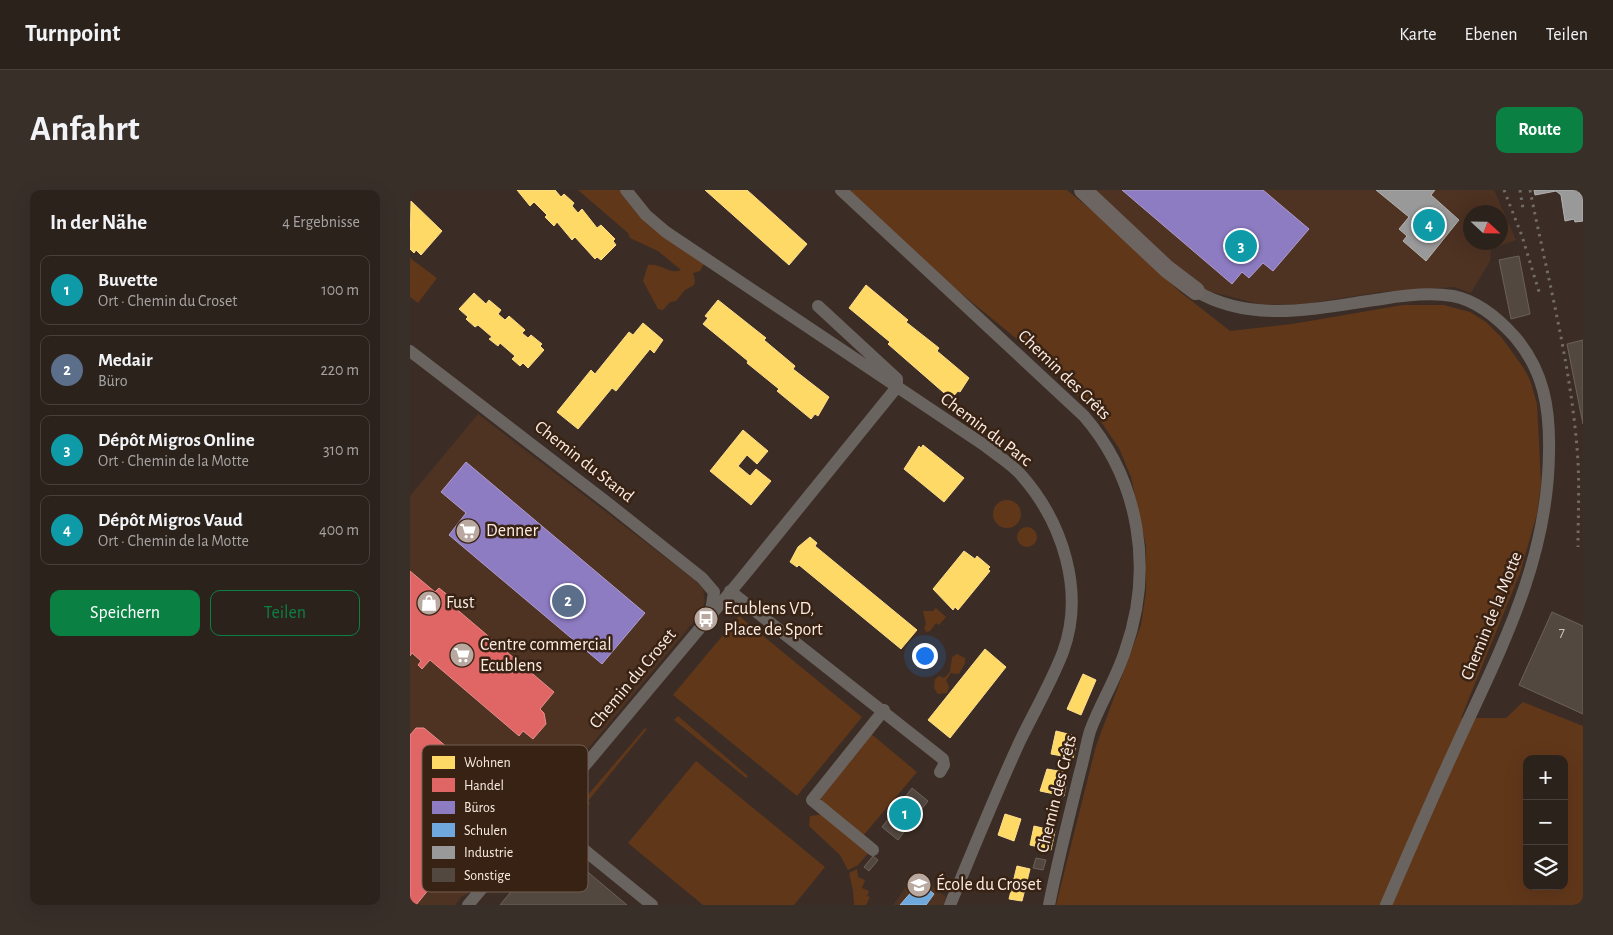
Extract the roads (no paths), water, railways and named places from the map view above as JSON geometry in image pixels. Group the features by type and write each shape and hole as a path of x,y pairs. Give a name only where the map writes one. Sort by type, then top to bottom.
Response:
{"street":[{"name":"Chemin du Parc","path":"626,190 646,215 666,232 984,445 1021,475 1055,524 1070,573 1071,588 1067,635 1059,662 1019,742 950,905"},
{"name":"Chemin des Crêts","path":"840,190 1084,416 1102,437 1131,499 1138,538 1139,558 1132,629 1125,653 1088,739 1049,905"},
{"path":"1083,190 1167,270 1196,291"},
{"name":"Chemin de la Motte","path":"1196,291 1213,300 1235,307 1272,311 1306,310 1402,296 1434,294 1456,297 1483,308 1504,326 1530,358 1541,380 1549,426 1548,490 1543,527 1533,565 1505,639 1386,905"},
{"path":"818,306 897,379 897,387"},
{"name":"Chemin du Stand","path":"410,352 609,504 702,578 714,592 714,604 710,613"},
{"name":"Chemin du Croset","path":"588,760 897,387"},
{"path":"730,591 884,710 942,759 944,765 940,772"},
{"path":"873,850 812,800 884,710"},
{"path":"588,853 652,905"},
{"name":"Chemin du Croset","path":"468,905 479,892"}],"railway":[{"path":"1504,190 1522,236 1540,295"},
{"path":"1520,190 1523,209"},
{"path":"1530,190 1564,351 1574,415 1578,473 1578,547"}],"place":[{"name":"Dépôt Migros Vaud","path":"1429,225"},
{"name":"Dépôt Migros Online","path":"1241,246"},
{"name":"Denner","path":"468,531"},
{"name":"Medair","path":"568,601"},
{"name":"Fust","path":"429,603"},
{"name":"Ecublens VD, Place de Sport","path":"706,619"},
{"name":"Centre commercial Ecublens","path":"462,655"},
{"name":"Buvette","path":"905,814"},
{"name":"École du Croset","path":"919,885"}]}
